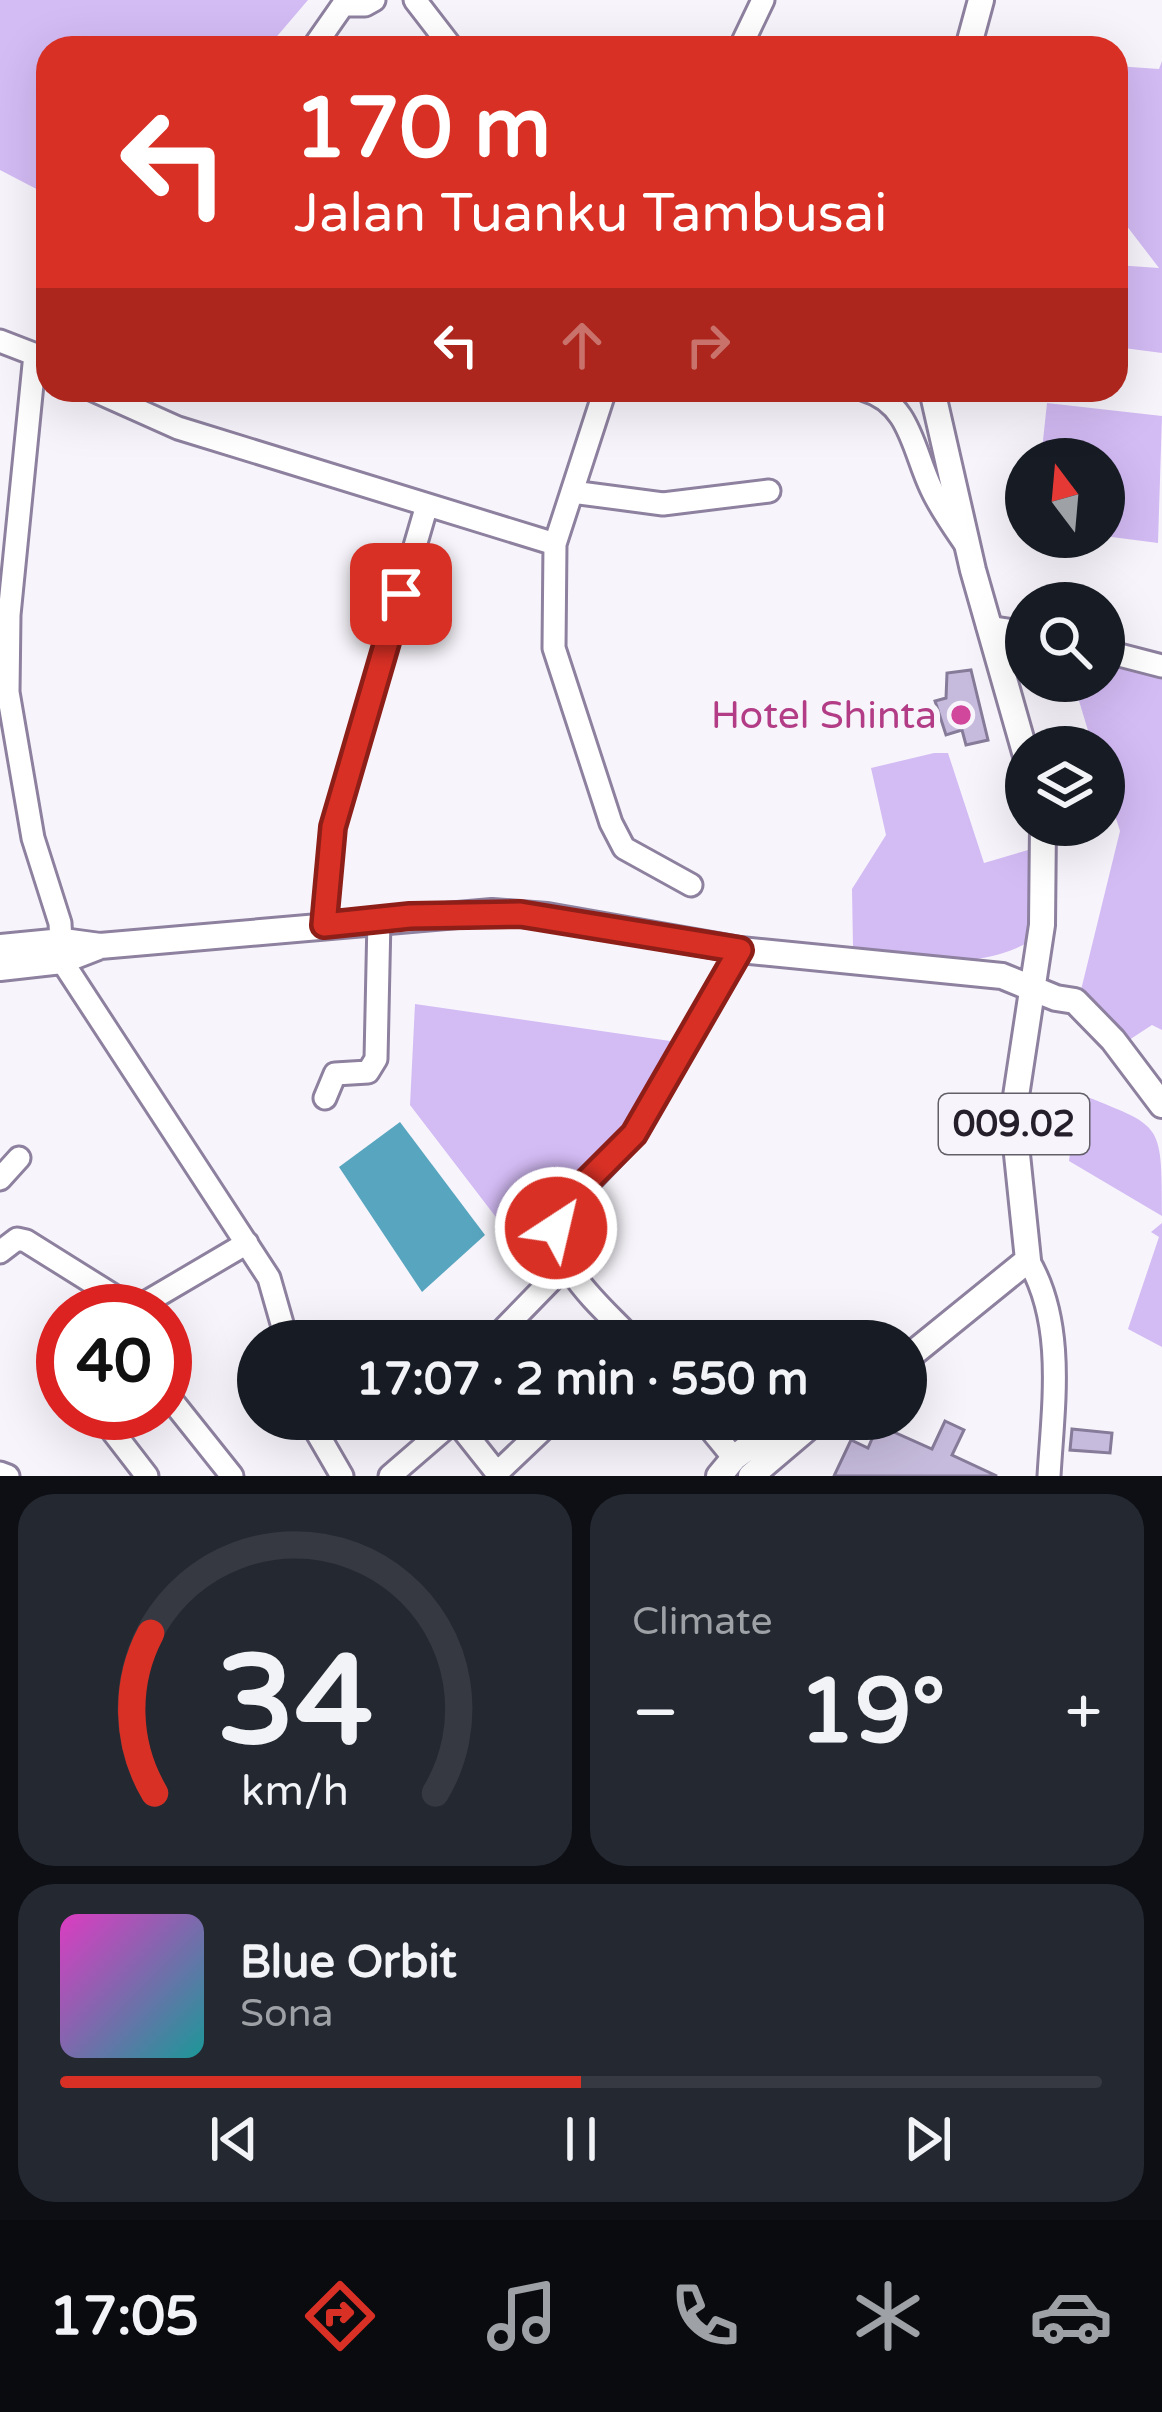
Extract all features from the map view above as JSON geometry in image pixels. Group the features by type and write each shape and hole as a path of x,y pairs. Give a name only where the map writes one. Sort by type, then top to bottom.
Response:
{"main road":[{"path":"971,36 981,0"},
{"path":"935,402 967,546 1017,726"},
{"name":"009.02","path":"1028,1261 1013,1116 1042,925 1043,846"},
{"path":"0,968 100,946 379,919 492,912 547,916 740,950 1003,976 1056,998 1076,1000 1162,1105"},
{"path":"0,947 63,951"},
{"path":"1056,998 1108,1053 1162,1126"},
{"path":"927,1327 1028,1261"},
{"path":"927,1343 974,1309 992,1288"},
{"path":"742,1472 768,1440"},
{"path":"742,1472 788,1440"}],"street":[{"path":"321,36 343,4 364,5 374,0"},
{"path":"415,0 443,36"},
{"path":"746,36 763,0"},
{"path":"0,340 36,356"},
{"path":"36,398 9,615 8,692 33,838 63,951 269,1278 281,1320"},
{"path":"120,402 178,428 555,544"},
{"path":"601,402 555,544 554,648 611,823 624,848 691,885"},
{"path":"890,402 902,418 931,487 967,546"},
{"path":"572,492 663,504 769,491"},
{"path":"324,925 333,827 427,506"},
{"path":"988,626 1005,629"},
{"path":"1125,656 1162,666"},
{"path":"325,1098 335,1074 368,1072 376,1059 379,919"},
{"path":"615,1320 566,1265 558,1242 558,1214 634,1134 740,950"},
{"path":"0,1179 19,1158"},
{"path":"0,1252 17,1239 26,1241 130,1306 146,1303 247,1243"},
{"path":"1028,1261 1040,1280 1054,1343 1049,1476"},
{"path":"512,1320 566,1265"},
{"path":"192,1426 232,1476"},
{"path":"119,1440 147,1476"},
{"path":"321,1440 342,1476"},
{"path":"390,1476 432,1440"},
{"path":"473,1440 500,1473 533,1440"},
{"path":"718,1440 742,1472"}],"shaded area":[{"path":"0,0 308,0 277,36 36,36 36,189 0,170"},
{"path":"1162,61 1162,353 1128,349 1128,266 1159,268 1128,228 1128,67 1159,69"},
{"path":"1047,403 1162,416 1158,543 1125,539 1125,438 1043,438"},
{"path":"1125,663 1162,672 1162,1030 1152,1025 1126,1042 1081,990 1116,846 1125,846 1125,726 1087,726 1079,702 1125,702"},
{"path":"948,753 984,863 1035,848 1027,943 1006,952 941,960 853,948 852,889 886,835 871,768"},
{"path":"415,1004 677,1042 630,1126 550,1213 512,1238 410,1105"},
{"path":"1078,1093 1127,1113 1152,1131 1161,1160 1162,1216 1069,1161"},
{"path":"1162,1223 1162,1347 1128,1329 1159,1237 1151,1232"}],"water":[{"path":"400,1122 485,1235 422,1292 339,1167"}],"building":[{"name":"Hotel Shinta","path":"971,670 988,740 966,745 962,730 946,735 935,701 946,698 947,673"},
{"path":"945,1421 964,1430 952,1455 997,1476 834,1476 851,1440 868,1448 871,1440 912,1440 932,1449"},
{"path":"1072,1429 1112,1433 1110,1453 1070,1450"}],"place":[{"name":"Hotel Shinta","path":"961,715"}],"route":[{"path":"401,594 333,827 324,925 492,912 547,916 740,950 651,1109 619,1152 566,1202 556,1228"}]}
